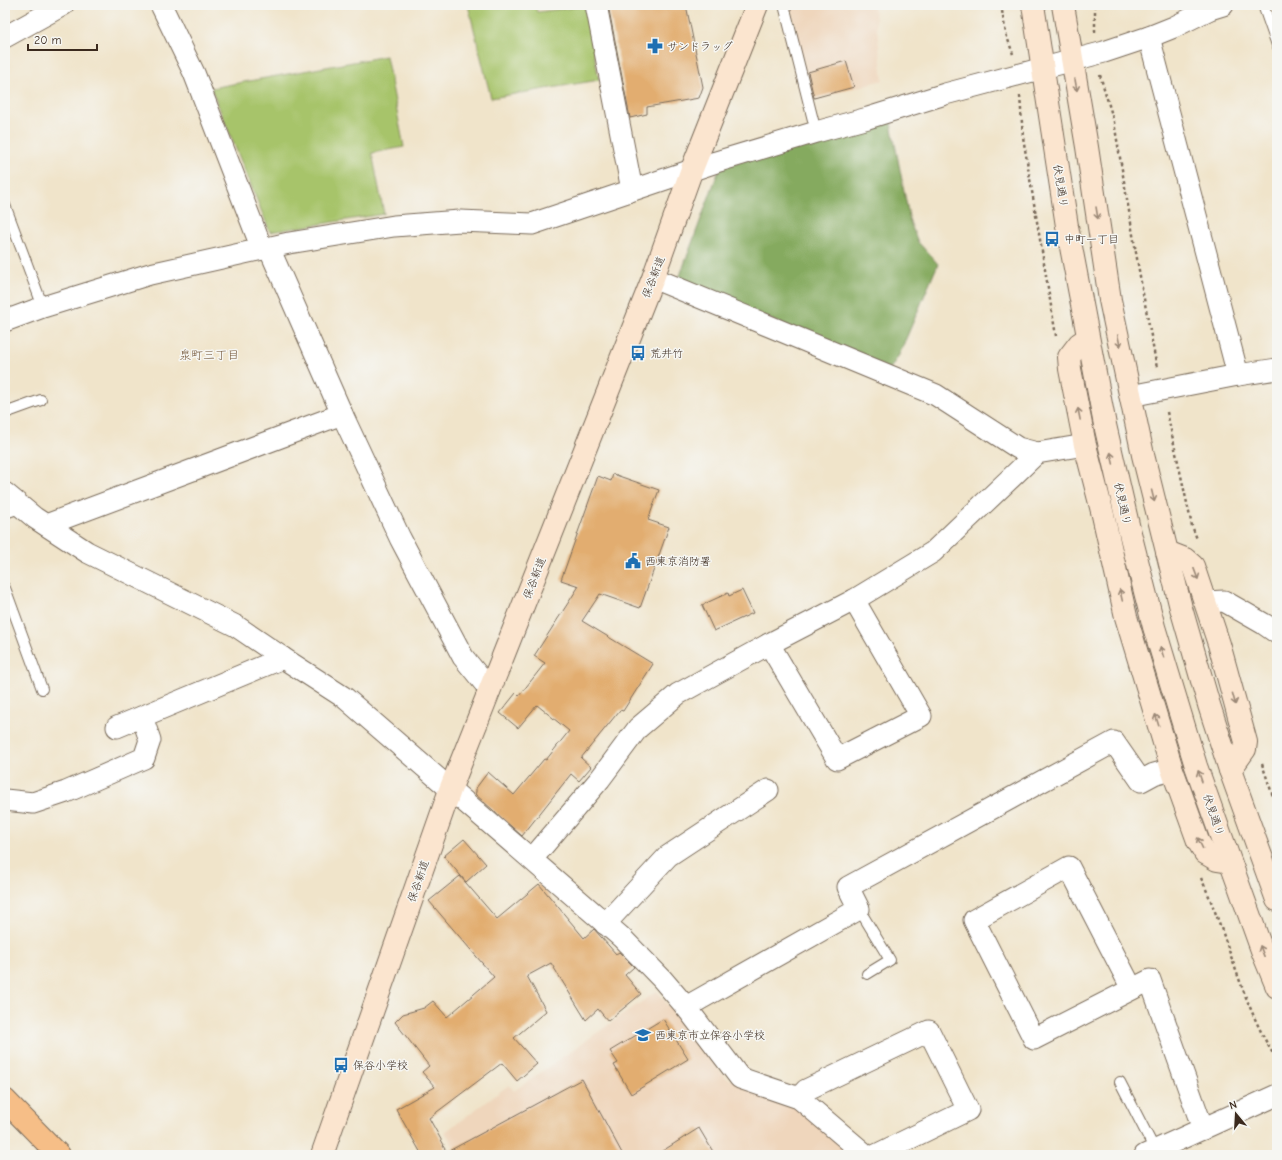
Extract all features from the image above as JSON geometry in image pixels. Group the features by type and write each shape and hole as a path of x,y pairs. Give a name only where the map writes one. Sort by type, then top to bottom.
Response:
{"main road":[{"name":"保谷新道","path":"322,1155 450,790 653,278 692,169 757,5"},
{"name":"伏見通り","path":"1033,5 1067,226 1104,425 1129,529 1154,627 1196,766 1263,953 1277,987"},
{"path":"1063,5 1087,147 1110,300 1143,455 1181,608 1209,705 1230,770 1277,900"},
{"path":"1088,338 1079,344 1070,357 1070,370 1085,445 1103,515 1126,617 1172,769 1198,841 1205,853 1217,860 1230,862"},
{"path":"1167,552 1186,559 1193,566 1219,644 1246,742 1245,749 1230,770"},
{"path":"5,1100 58,1155"}],"street":[{"path":"5,37 63,5"},
{"path":"161,5 194,73 265,249 400,538 463,658 490,690"},
{"path":"596,5 632,190"},
{"path":"5,321 43,307 150,274 346,233 394,226 460,221 532,224 692,169 945,94 1072,61 1149,37 1174,27 1210,9 1223,5"},
{"path":"1149,37 1238,375"},
{"path":"653,278 936,396 1018,448 1037,453 1085,445"},
{"path":"1130,396 1277,369"},
{"path":"46,525 342,414"},
{"path":"532,859 600,779 638,728 678,694 769,644 854,600 932,552 1037,453"},
{"path":"5,493 14,510 46,525 87,552 236,626 345,698 621,937 662,978 740,1078 799,1098 866,1155"},
{"path":"769,644 837,759 921,716 854,600"},
{"path":"1206,602 1224,601 1277,633"},
{"path":"117,728 283,658"},
{"path":"5,800 34,803 66,792 144,758 150,740 142,717"},
{"path":"686,1008 859,910 848,887 1114,742 1141,781 1154,774 1172,769"},
{"path":"605,924 668,856 768,790"},
{"path":"1132,989 1069,868 974,920 1034,1039 1150,980 1203,1129"},
{"path":"799,1098 806,1090 929,1032 968,1110 876,1155"},
{"path":"1150,1153 1277,1095"}],"lane":[{"path":"784,5 816,132"},
{"path":"1263,5 1277,45"},
{"path":"5,204 43,307"},
{"path":"5,413 41,400"},
{"path":"5,588 42,689"},
{"path":"859,910 890,960 867,974"},
{"path":"1120,1082 1150,1153"}],"shaded area":[{"path":"790,5 874,5 883,80 812,100"},
{"name":"西東京市立保谷小学校","path":"657,991 726,1078 793,1103 852,1155 459,1155 445,1132 509,1085 514,1091"}],"green space":[{"path":"468,5 535,5 537,12 585,6 599,80 491,98"},
{"path":"386,56 404,147 372,153 384,214 270,232 211,88"},
{"path":"890,118 910,222 918,242 938,264 899,355 890,369 678,281 720,167"}],"building":[{"name":"サンドラッグ","path":"608,5 686,5 703,87 699,98 647,107 647,114 630,118"},
{"path":"846,61 854,87 814,98 808,72"},
{"path":"613,474 659,490 648,520 669,527 640,608 600,594 582,621 653,664 623,711 620,710 581,758 591,767 579,781 571,774 522,836 475,794 476,788 488,772 514,795 544,759 546,760 569,731 537,705 518,728 500,713 516,693 519,696 545,663 534,656 579,586 561,580 598,476 611,481"},
{"path":"742,590 753,613 714,631 702,605 728,593 729,596"},
{"path":"464,839 486,864 466,882 444,856"},
{"path":"460,876 497,919 539,884 584,938 594,929 616,954 619,952 634,967 625,975 641,994 608,1021 598,1009 586,1020 551,963 527,976 546,1011 514,1038 537,1064 517,1081 502,1063 429,1118 444,1145 443,1146 447,1152 582,1079 623,1155 422,1155 396,1109 435,1087 422,1072 429,1066 395,1022 403,1014 424,1008 433,1001 447,1017 494,977 429,901"},
{"path":"663,1019 688,1059 631,1094 614,1065 618,1063 610,1051"},
{"path":"699,1128 715,1155 656,1155"}],"place":[{"name":"サンドラッグ","path":"655,46"},
{"name":"中町一丁目","path":"1052,239"},
{"name":"荒井竹","path":"638,353"},
{"name":"西東京消防署","path":"633,561"},
{"name":"西東京市立保谷小学校","path":"643,1035"},
{"name":"保谷小学校","path":"341,1065"}],"district":[{"name":"泉町三丁目","path":"209,355"}]}
